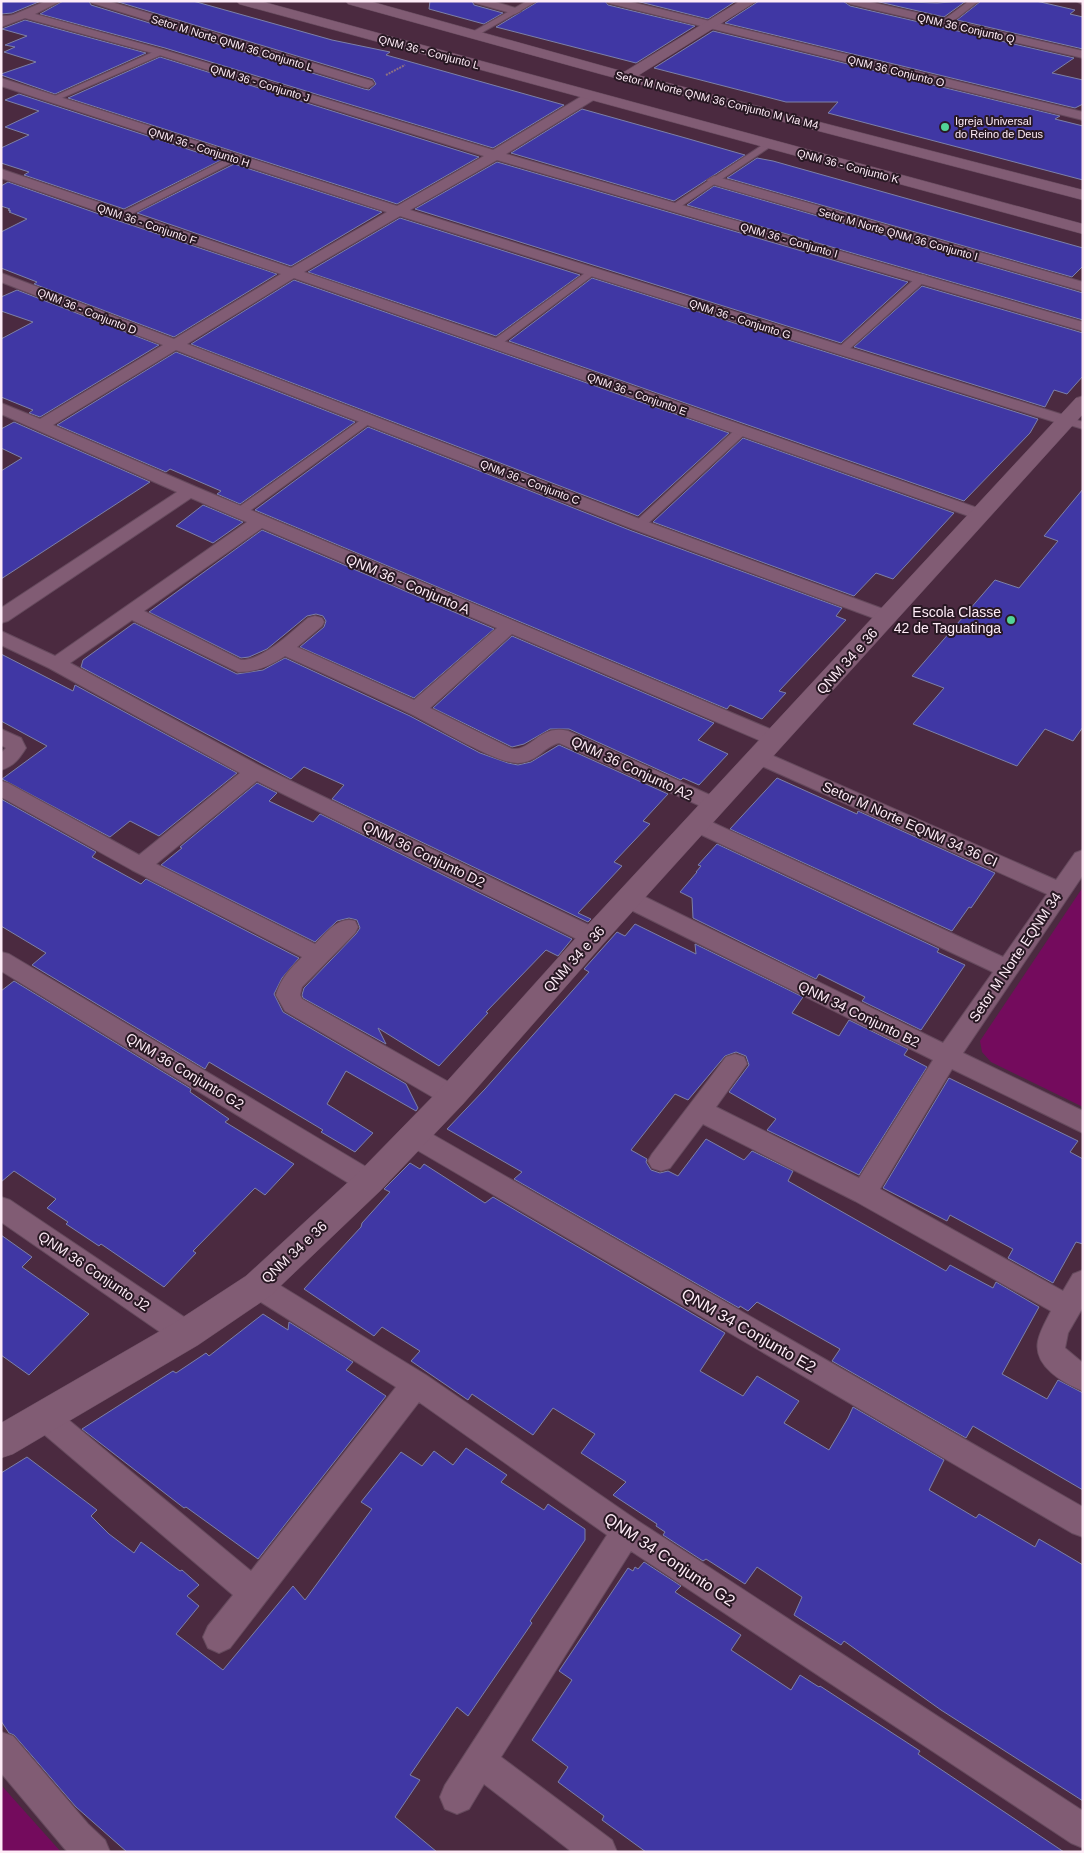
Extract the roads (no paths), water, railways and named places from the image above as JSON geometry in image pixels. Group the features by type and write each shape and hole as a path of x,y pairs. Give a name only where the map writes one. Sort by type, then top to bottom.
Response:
{"main road":[{"name":"QNM 36 - Conjunto L","path":"244,1 614,103"},
{"name":"Setor M Norte QNM 36 Conjunto M Via M4","path":"353,1 626,77 1083,195"},
{"path":"626,77 750,1"},
{"path":"570,91 583,77 609,72"},
{"path":"614,103 641,96 648,86 645,82"},
{"name":"QNM 36 - Conjunto K","path":"614,103 1083,229"},
{"path":"1036,216 1065,207 1067,202 1062,189"},
{"name":"QNM 34 e 36","path":"1,1442 42,1416 186,1334 258,1286 369,1182 452,1096 593,937 980,515 1076,416"}],"street":[{"path":"1,24 56,1"},
{"name":"Setor M Norte QNM 36 Conjunto L","path":"96,1 368,84"},
{"path":"479,1 515,11"},
{"path":"473,34 533,1"},
{"name":"QNM 36 Conjunto O","path":"612,1 1083,116"},
{"name":"QNM 36 Conjunto Q","path":"850,1 1083,55"},
{"path":"945,23 975,1"},
{"name":"QNM 36 - Conjunto J","path":"20,16 160,52 495,155"},
{"path":"52,99 160,52"},
{"name":"QNM 36 - Conjunto H","path":"1,82 398,212"},
{"path":"42,425 293,273 495,155 590,96"},
{"path":"674,207 767,145"},
{"name":"QNM 36 - Conjunto I","path":"495,155 922,278 1083,327"},
{"path":"120,216 234,158"},
{"name":"QNM 36 - Conjunto F","path":"1,173 120,216 293,273"},
{"name":"Setor M Norte QNM 36 Conjunto I","path":"714,180 1083,287"},
{"name":"QNM 36 - Conjunto G","path":"398,212 592,271 841,351 1076,416"},
{"path":"496,343 592,271"},
{"name":"QNM 36 - Conjunto E","path":"293,273 980,515"},
{"name":"QNM 36 - Conjunto D","path":"1,277 173,345"},
{"path":"841,351 922,278"},
{"name":"QNM 36 - Conjunto C","path":"173,345 369,419 639,525 887,617"},
{"name":"QNM 36 - Conjunto A","path":"1,408 509,627 767,748"},
{"path":"240,512 369,419"},
{"path":"639,525 741,431"},
{"path":"1,617 190,491"},
{"path":"56,664 260,521"},
{"path":"131,612 245,668 255,666 284,648 315,622"},
{"path":"416,708 509,627"},
{"name":"QNM 36 Conjunto D2","path":"1,637 56,664 255,772 593,937"},
{"name":"QNM 36 Conjunto A2","path":"284,648 416,708 508,755 517,757 530,754 547,738 561,736 705,815 1007,969"},
{"path":"1,736 14,743 16,748 1,763"},
{"name":"Setor M Norte EQNM 34 36 CI","path":"767,748 1060,891"},
{"path":"140,865 255,772"},
{"path":"1,788 140,865 318,955"},
{"name":"Setor M Norte EQNM 34","path":"947,1057 1083,858"},
{"name":"QNM 34 Conjunto B2","path":"629,899 1083,1123"},
{"path":"347,927 291,983 288,996 293,1005 452,1096"},
{"name":"QNM 36 Conjunto G2","path":"1,960 369,1182"},
{"path":"864,1193 947,1057"},
{"path":"661,1161 735,1064"},
{"path":"699,1110 864,1193 1068,1307"},
{"name":"QNM 34 Conjunto E2","path":"414,1136 1083,1523"},
{"name":"QNM 36 Conjunto J2","path":"1,1208 186,1334"},
{"path":"1083,1282 1053,1333 1049,1348 1053,1356 1069,1370 1083,1378"},
{"name":"QNM 34 Conjunto G2","path":"258,1286 416,1384 627,1531 1083,1831"},
{"path":"218,1637 252,1591 416,1384"},
{"path":"42,1416 252,1591"},
{"path":"457,1797 627,1531"},
{"path":"1,1748 76,1836 93,1852"},
{"path":"480,1761 600,1852"}],"lane":[{"path":"1,18 20,16"}],"place":[{"name":"Igreja Universal do Reino de Deus","path":"945,127"},
{"name":"Escola Classe 42 de Taguatinga","path":"1011,620"}]}
